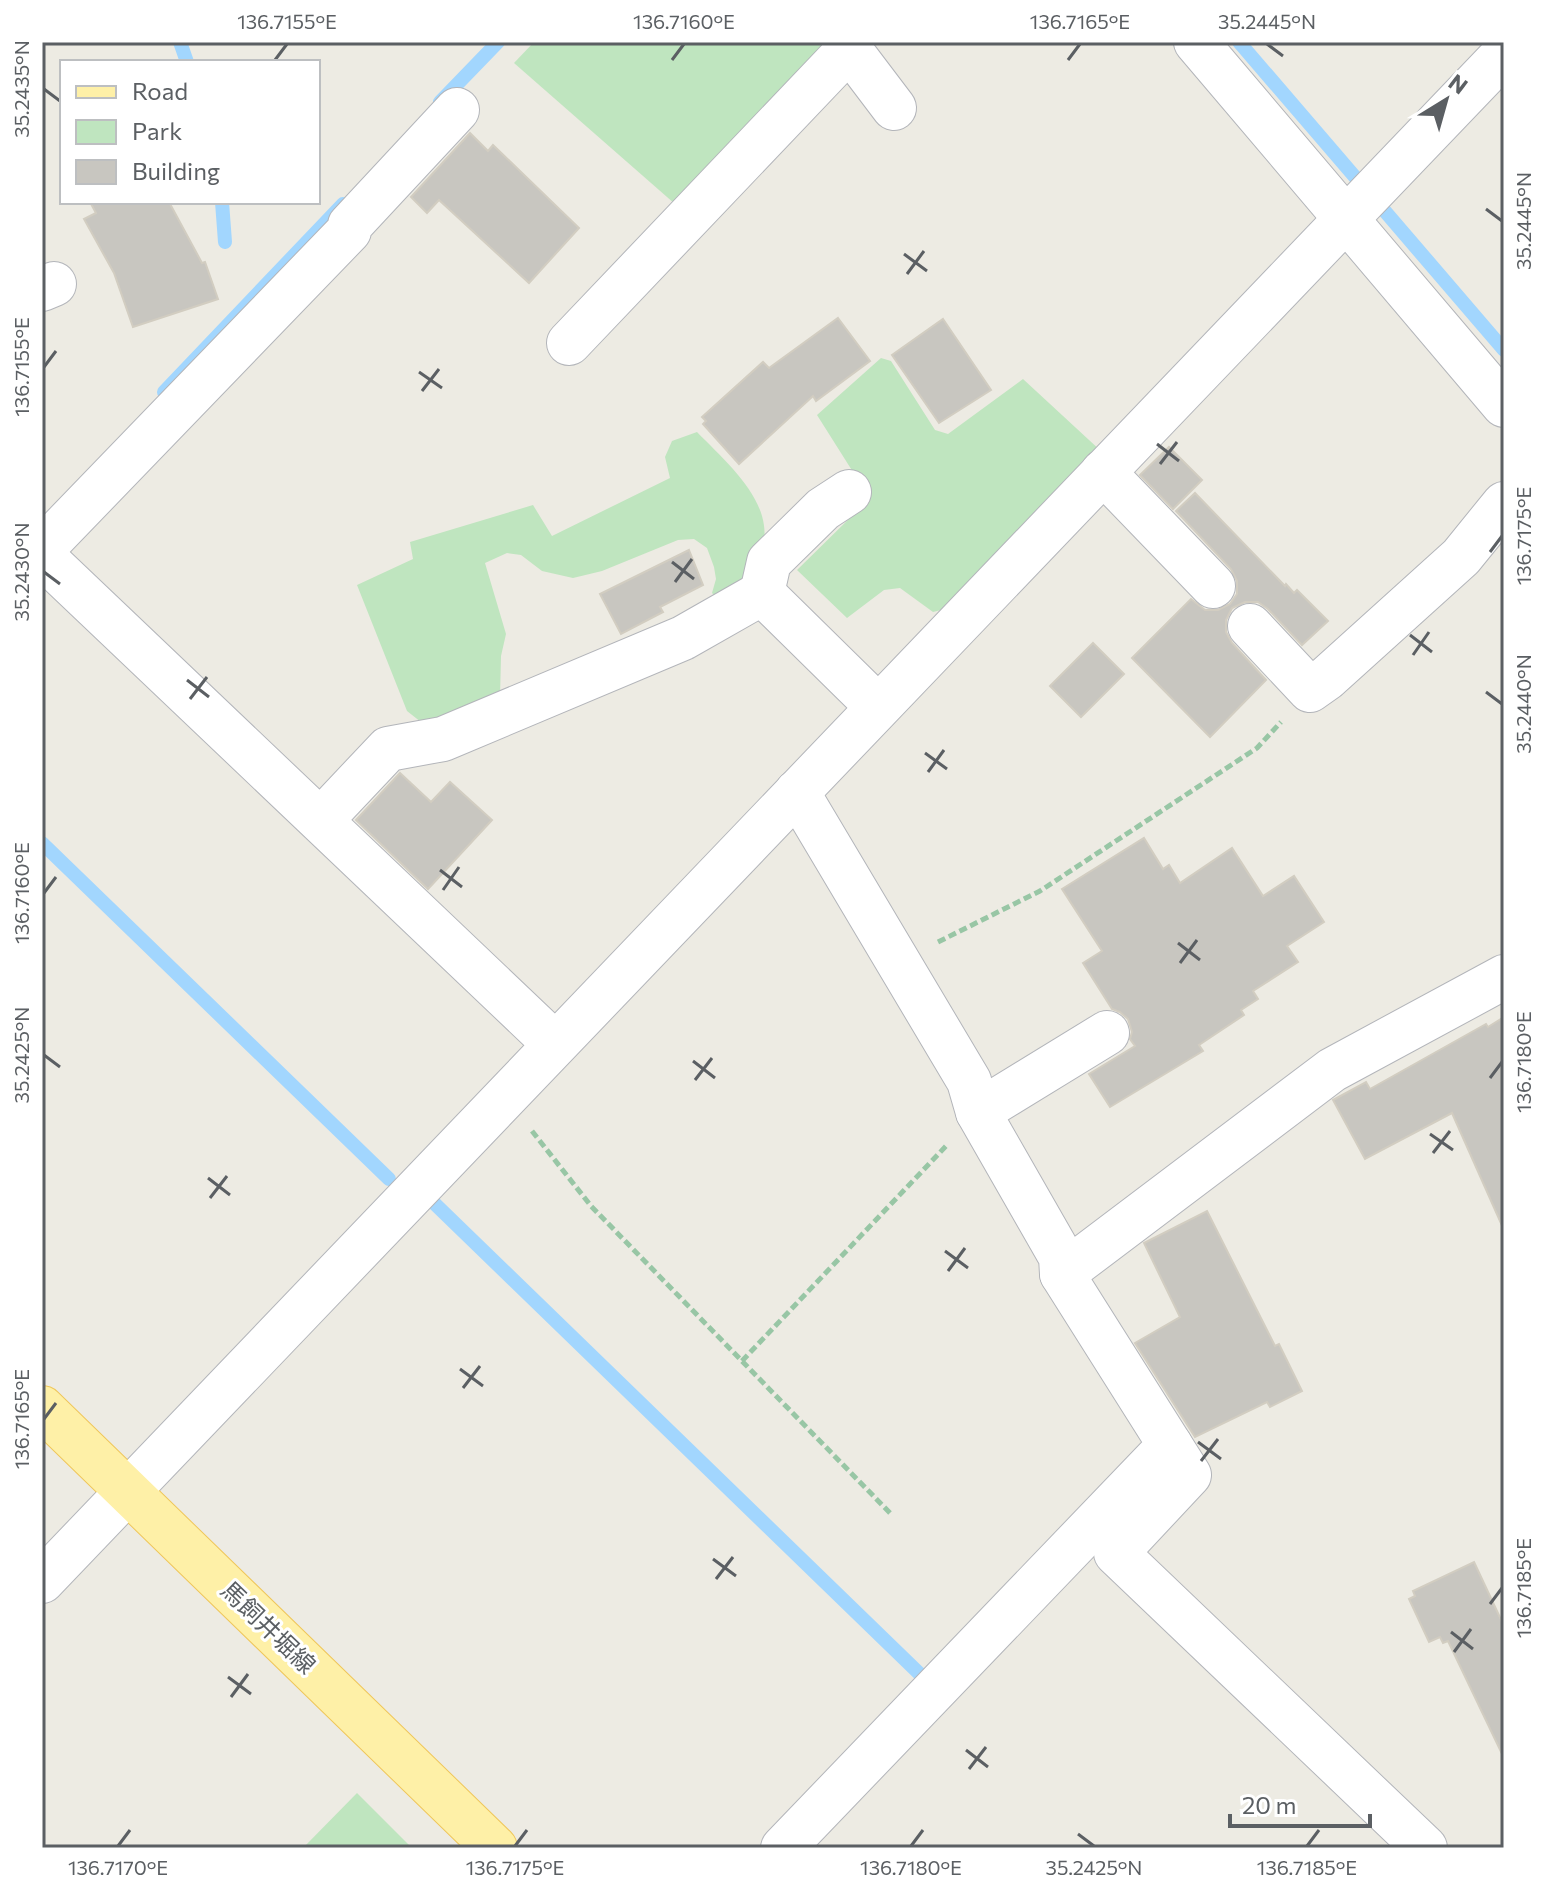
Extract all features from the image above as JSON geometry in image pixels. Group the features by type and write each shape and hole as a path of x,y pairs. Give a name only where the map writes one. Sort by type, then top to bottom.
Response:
{"main road":[{"name":"馬飼井堀線","path":"42,1408 495,1848"}],"street":[{"path":"1196,42 1504,405"},
{"path":"569,343 846,45 894,108"},
{"path":"42,1581 1504,54"},
{"path":"42,549 349,231 350,225 457,110"},
{"path":"1103,472 1213,586"},
{"path":"321,820 388,749 457,734 683,638 762,593 769,562 823,509 849,492"},
{"path":"1250,626 1310,690 1461,557 1504,504"},
{"path":"42,556 555,1044"},
{"path":"762,593 878,707"},
{"path":"797,792 969,1081 978,1112 1061,1257 1062,1274 1189,1475 1116,1553 1425,1848"},
{"path":"1062,1274 1332,1070 1504,977"},
{"path":"978,1112 1107,1033"},
{"path":"783,1848 1170,1445"}],"path":[{"path":"897,962 1040,891 1078,866 1257,748 1310,690"},
{"path":"505,1097 591,1206 890,1513"},
{"path":"742,1361 978,1112"}],"green space":[{"path":"534,42 821,42 830,54 683,211 514,63"},
{"path":"881,358 891,361 935,430 948,434 1023,379 1102,452 949,608 933,612 900,588 884,590 847,618 797,570 858,510 865,491 817,415"},
{"path":"697,432 742,480 762,516 764,536 760,556 747,578 715,596 712,593 716,579 714,567 707,548 694,539 678,540 602,571 573,578 542,571 521,555 507,553 485,563 506,634 501,656 500,697 426,726 407,711 357,585 413,559 410,542 533,505 552,536 670,478 665,457 672,441"},
{"path":"357,1793 412,1848 303,1848"}],"building":[{"path":"470,133 488,151 493,145 579,228 529,283 439,200 427,213 411,197"},
{"path":"91,204 170,204 202,263 205,262 218,299 133,327 114,273 84,219 96,213"},
{"path":"838,318 870,361 816,401 813,396 739,464 703,424 706,421 702,417 763,362 769,368"},
{"path":"943,319 991,390 939,423 892,355"},
{"path":"1169,447 1202,480 1173,509 1140,475"},
{"path":"1195,493 1285,586 1294,593 1297,590 1328,621 1302,645 1258,602 1245,602 1232,608 1226,620 1226,632 1232,643 1266,680 1210,737 1132,658 1191,599 1205,610 1218,610 1230,604 1237,594 1237,581 1231,569 1176,511"},
{"path":"689,550 703,585 660,607 663,612 621,634 600,594"},
{"path":"1093,643 1124,674 1081,717 1050,686"},
{"path":"400,773 431,802 450,782 492,820 428,889 356,820"},
{"path":"1144,838 1163,869 1169,865 1180,883 1232,848 1263,896 1294,876 1324,922 1287,946 1298,962 1253,991 1258,999 1241,1010 1244,1015 1199,1045 1203,1051 1110,1107 1089,1074 1135,1046 1130,1039 1132,1032 1128,1019 1112,1009 1083,963 1102,951 1062,889"},
{"path":"1504,1017 1504,1230 1452,1113 1365,1159 1333,1100 1366,1082 1370,1089"},
{"path":"1207,1211 1275,1346 1279,1344 1302,1391 1270,1407 1267,1402 1195,1437 1135,1343 1180,1317 1144,1243"},
{"path":"1474,1562 1504,1626 1504,1758 1448,1641 1443,1643 1440,1637 1429,1642 1409,1599 1415,1596 1413,1591"}],"waterway":[{"path":"180,42 186,60"},
{"path":"440,102 498,42"},
{"path":"1239,42 1355,177"},
{"path":"222,204 225,242"},
{"path":"164,392 343,204"},
{"path":"1383,209 1504,350"},
{"path":"42,843 389,1179"},
{"path":"435,1204 927,1681"}]}
